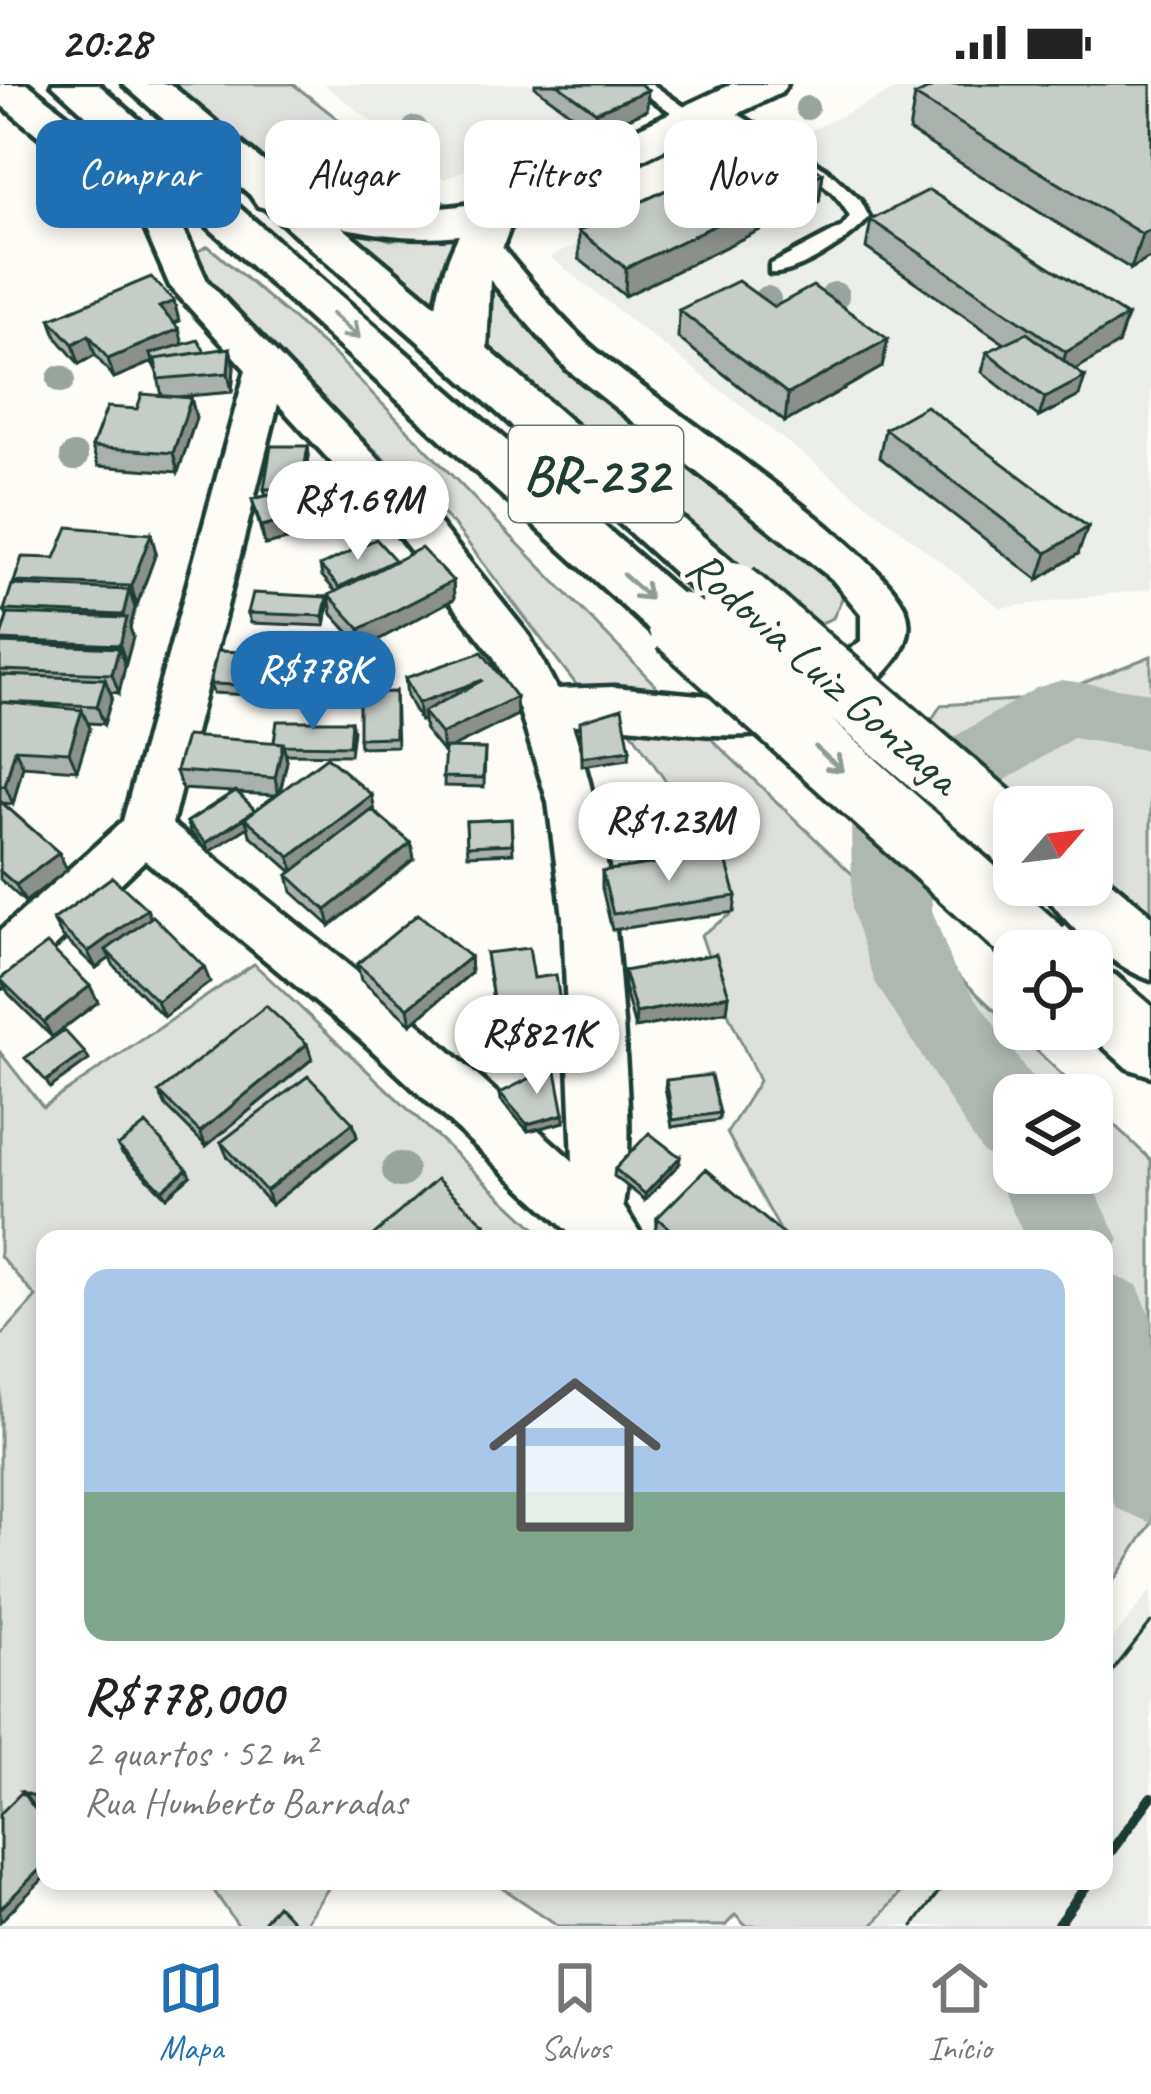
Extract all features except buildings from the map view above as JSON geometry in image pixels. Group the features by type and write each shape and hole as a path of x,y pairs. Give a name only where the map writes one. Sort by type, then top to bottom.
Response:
{"main road":[{"path":"2,84 45,120"},
{"name":"Rodovia Luiz Gonzaga","path":"73,84 1020,930"},
{"name":"Rodovia Luiz Gonzaga","path":"144,84 265,188"},
{"path":"640,145 766,84"},
{"path":"215,228 259,248"},
{"name":"Rodovia Luiz Gonzaga","path":"312,228 993,817"},
{"path":"462,353 461,297 486,228"},
{"path":"1096,906 1151,953"},
{"path":"1113,1013 1151,1047"}],"street":[{"path":"164,228 190,286 417,527 513,648 543,708 573,802 589,917 604,1227"},
{"path":"486,228 582,361 848,568 876,594 887,621 882,650 836,685 781,713 742,717 614,705 543,708"},
{"path":"0,965 145,830 267,366"},
{"path":"145,830 380,1022 604,1227"}],"lane":[{"path":"640,84 702,112 834,186 859,208 860,217 849,231 777,268"}],"shaded area":[{"path":"172,84 293,84 339,120 265,120 265,159 241,141 241,120 215,120"},
{"path":"324,84 659,84 578,120 464,120 464,171 445,179 440,175 440,120 370,120"},
{"path":"907,84 1151,84 1151,589 1000,608 550,257 610,228 640,228 640,213 664,202 664,228 817,228 817,128"},
{"path":"336,228 356,228 390,240 478,229 450,254 448,322"},
{"path":"208,246 334,354 660,690 993,1009 993,1050 1036,1050 1061,1074 993,1074 993,1194 1113,1194 1113,1124 1151,1160 1151,1524 1113,1581 1113,1230 780,1230 727,1133 759,1081 727,1011 701,935 734,912 715,853 605,693 578,687 454,525 232,314 187,257"},
{"path":"479,260 851,579 833,618 814,626 696,536 493,358 473,326"},
{"path":"1151,656 1151,934 1113,901 1113,786 993,786 993,791 921,737 941,705 1045,698"},
{"path":"254,964 536,1230 36,1230 36,1297 0,1256 0,1052 43,1107"},
{"path":"36,1297 36,1806 0,1816 0,1337"},
{"path":"1151,1590 1151,1926 872,1926 902,1890 1113,1890 1113,1639"},
{"path":"213,1890 327,1890 303,1926 238,1926"},
{"path":"505,1890 902,1890 872,1926 746,1926 735,1915 725,1926 559,1926"}],"waterway":[{"path":"993,1094 917,982 892,910 890,814 1062,708 1151,722"},
{"path":"1050,1194 1068,1230"},
{"path":"1113,1356 1124,1403 1151,1473"}],"tram line":[{"path":"1113,1671 1151,1622"},
{"path":"913,1926 940,1890"}],"railway":[{"path":"1113,1849 1151,1797"},
{"path":"1057,1926 1083,1890"}]}
